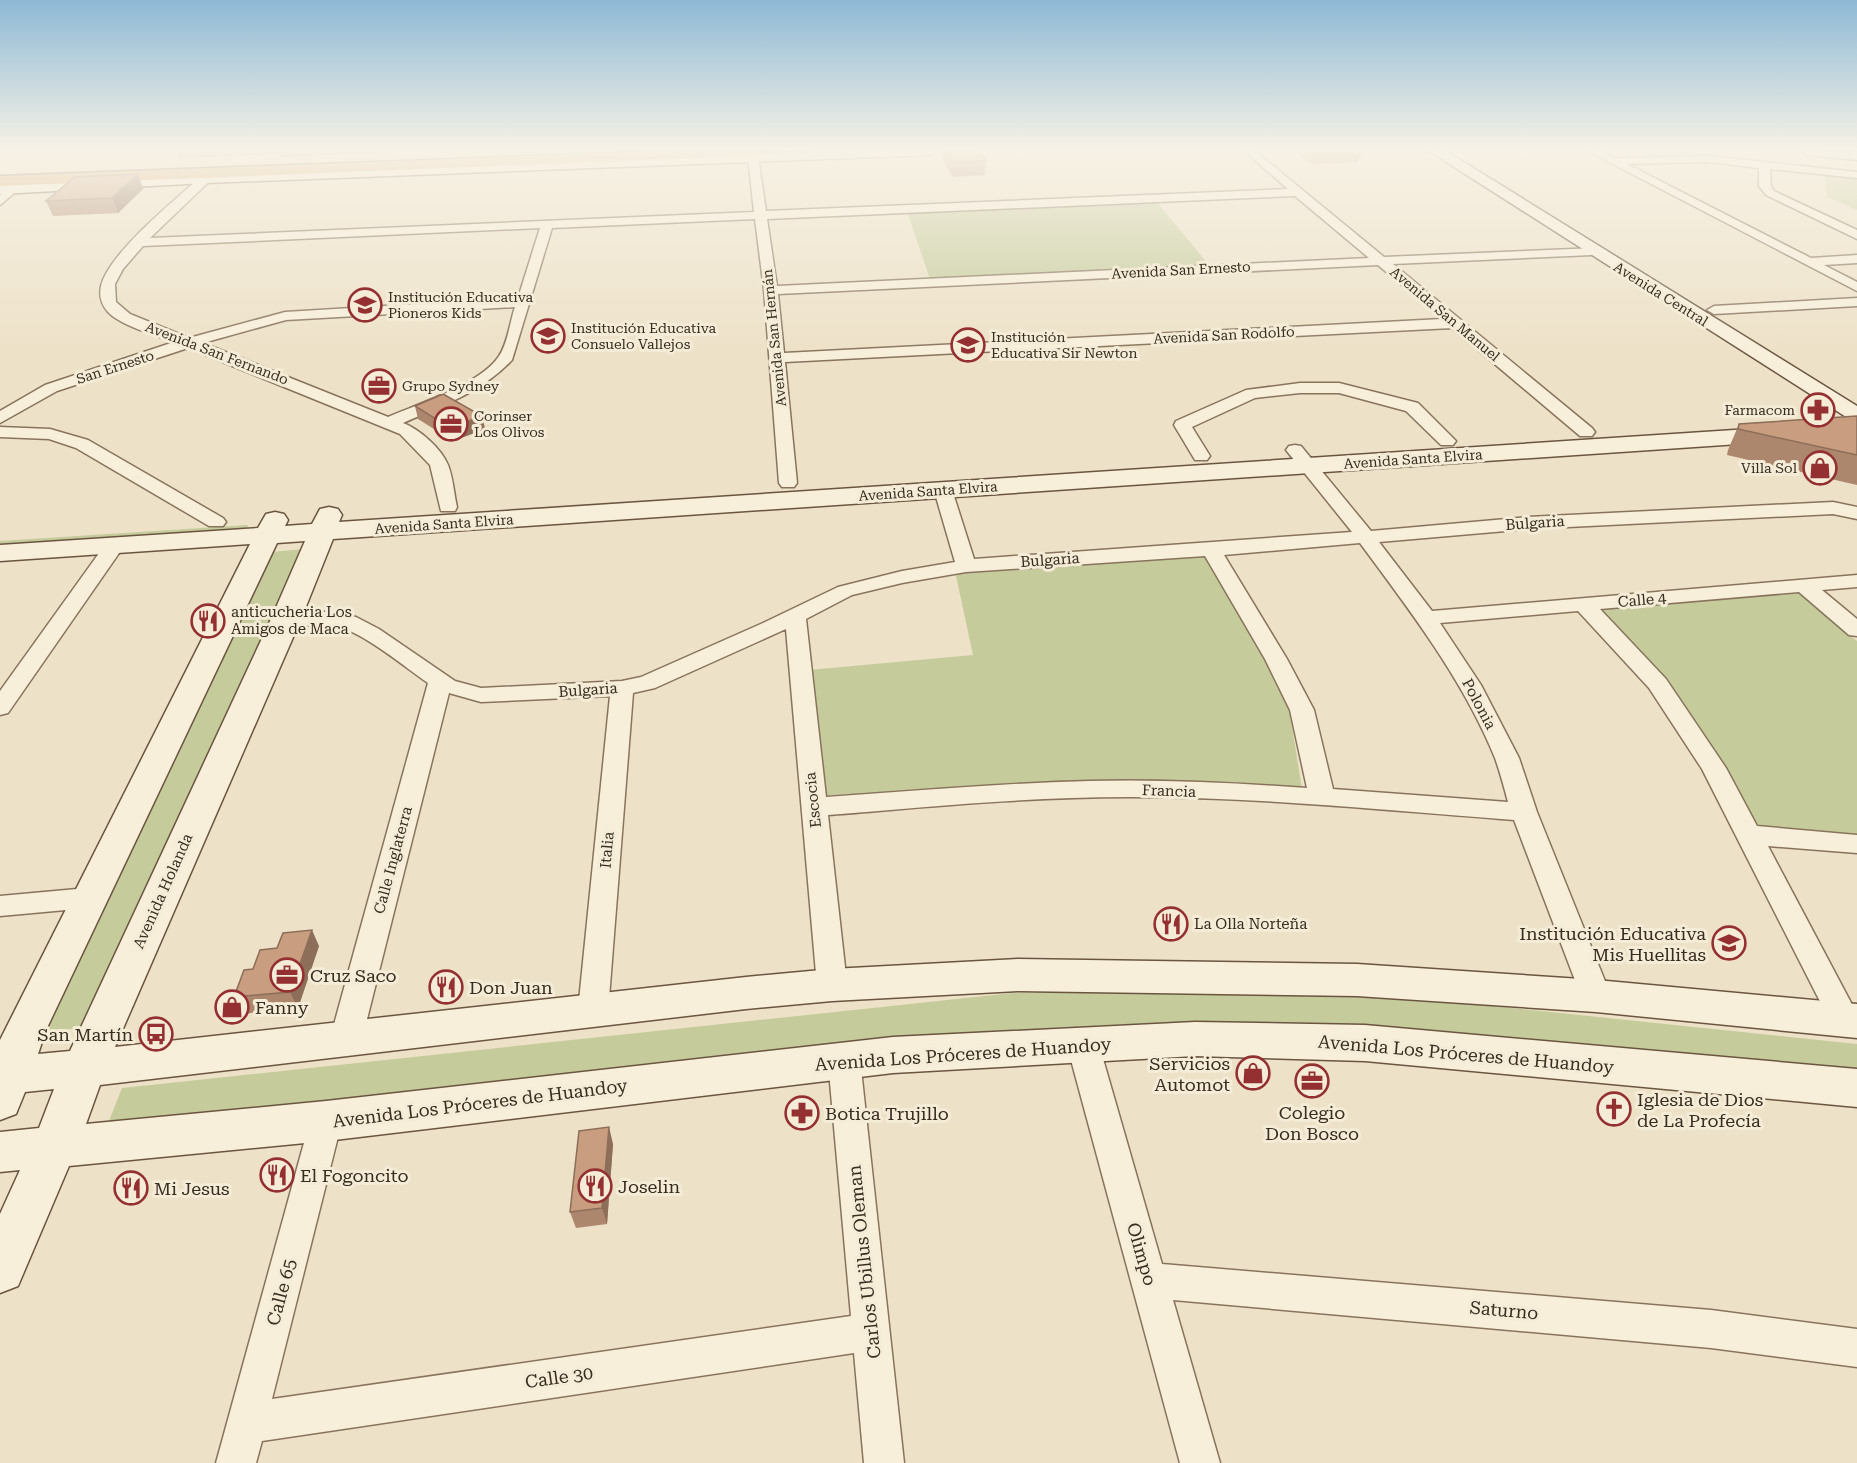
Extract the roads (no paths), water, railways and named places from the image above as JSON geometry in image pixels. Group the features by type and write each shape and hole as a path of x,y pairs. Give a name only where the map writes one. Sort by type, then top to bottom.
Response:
{"main road":[{"name":"Avenida Central","path":"1548,219 1592,250 1857,417"},
{"name":"Avenida Central","path":"1559,219 1714,310 1857,398"},
{"name":"Avenida Santa Elvira","path":"325,524 448,507 788,483 848,488 943,490 1301,458 1448,441 1857,417"},
{"name":"Avenida Santa Elvira","path":"0,553 114,546 271,527 848,488 1201,456 1301,458 1857,429"},
{"name":"Avenida Santa Elvira","path":"0,535 216,522 271,527"},
{"name":"Avenida Holanda","path":"0,1269 56,1145 84,1069 286,619 325,524"},
{"path":"4,1084 25,1030 88,898 271,527"},
{"path":"4,1084 84,1069 832,985 1041,975 1357,980 1596,996 1851,1020"},
{"name":"Avenida Los Próceres de Huandoy","path":"0,1152 326,1121 893,1055 1195,1039 1365,1043 1857,1088"}],"street":[{"name":"Avenida San Fernando","path":"163,219 139,242 109,278 106,296 118,314 406,430 439,464 448,507"},
{"path":"139,242 670,219"},
{"name":"Avenida San Hernán","path":"762,219 771,290 788,483"},
{"name":"Avenida San Manuel","path":"1332,219 1586,432"},
{"path":"1726,219 1857,288"},
{"path":"1824,219 1857,235"},
{"path":"390,422 472,385 499,367 511,349 547,225"},
{"name":"Avenida San Ernesto","path":"771,290 1592,250"},
{"path":"1808,262 1857,259"},
{"name":"San Ernesto","path":"0,418 51,388 187,343 293,315 524,302"},
{"path":"1714,310 1857,302"},
{"name":"Avenida San Rodolfo","path":"776,358 1456,323"},
{"path":"1201,456 1182,424 1252,393 1300,388 1339,388 1412,407 1448,441"},
{"path":"0,432 50,434 82,444 216,522"},
{"name":"Polonia","path":"1301,458 1365,536 1426,618 1470,685 1507,758 1524,812 1596,996"},
{"path":"943,490 966,566"},
{"name":"Bulgaria","path":"286,619 325,618 348,622 371,634 447,686 481,695 622,688 647,682 845,591 902,577 966,566 1528,523 1833,508 1857,513"},
{"path":"0,708 114,546"},
{"path":"1211,549 1276,659 1302,710 1322,797"},
{"name":"Calle 4","path":"1426,618 1857,581"},
{"path":"1804,586 1857,630"},
{"path":"1584,605 1658,684 1714,768 1851,1020"},
{"name":"Escocia","path":"795,615 832,985"},
{"name":"Calle Inglaterra","path":"346,1039 440,682"},
{"name":"Italia","path":"593,1011 622,688"},
{"name":"Francia","path":"814,807 1016,793 1129,789 1322,797 1524,812"},
{"path":"1751,835 1857,844"},
{"path":"0,906 88,898"},
{"name":"Olimpo","path":"1083,1045 1200,1463"},
{"name":"Carlos Ubillus Oleman","path":"844,1060 884,1463"},
{"name":"Calle 65","path":"236,1463 326,1121"},
{"name":"Saturno","path":"1149,1281 1210,1284 1699,1328 1857,1348"},
{"name":"Calle 30","path":"247,1423 871,1332"}],"place":[{"name":"Institución Educativa Pioneros Kids","path":"365,305"},
{"name":"Institución Educativa Consuelo Vallejos","path":"548,336"},
{"name":"Institución Educativa Sir Newton","path":"968,345"},
{"name":"Grupo Sydney","path":"379,386"},
{"name":"Farmacom","path":"1818,410"},
{"name":"Corinser Los Olivos","path":"451,424"},
{"name":"Villa Sol","path":"1820,468"},
{"name":"anticucheria Los Amigos de Maca","path":"208,621"},
{"name":"La Olla Norteña","path":"1171,924"},
{"name":"Institución Educativa Mis Huellitas","path":"1729,943"},
{"name":"Cruz Saco","path":"287,975"},
{"name":"Don Juan","path":"446,987"},
{"name":"Fanny","path":"232,1007"},
{"name":"San Martín","path":"156,1034"},
{"name":"Servicios Automot","path":"1253,1073"},
{"name":"Colegio Don Bosco","path":"1312,1081"},
{"name":"Iglesia de Dios de La Profecía","path":"1614,1109"},
{"name":"Botica Trujillo","path":"802,1113"},
{"name":"El Fogoncito","path":"277,1175"},
{"name":"Joselin","path":"595,1186"},
{"name":"Mi Jesus","path":"131,1188"}]}
